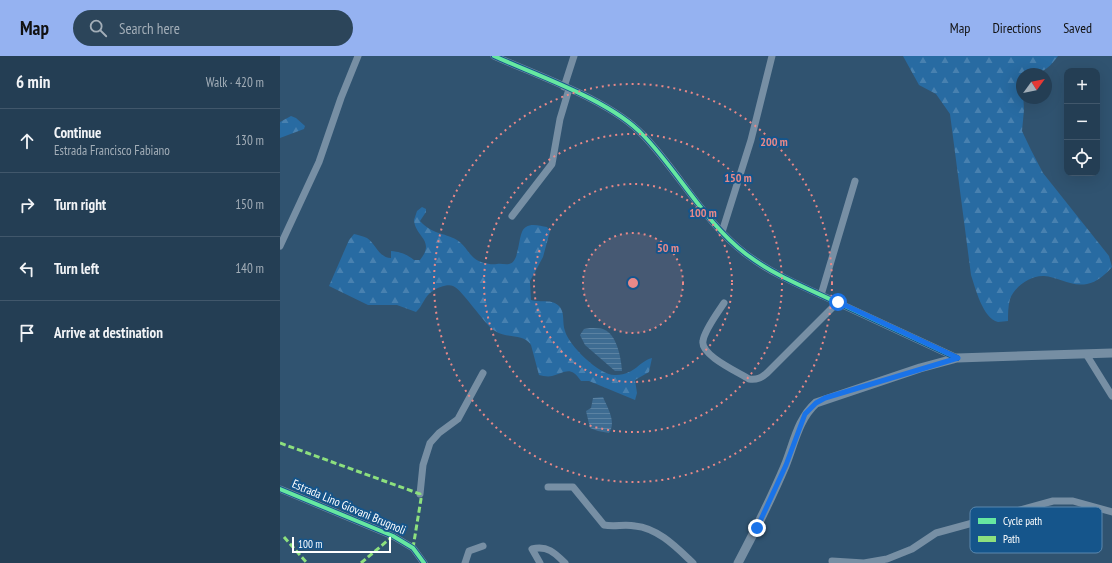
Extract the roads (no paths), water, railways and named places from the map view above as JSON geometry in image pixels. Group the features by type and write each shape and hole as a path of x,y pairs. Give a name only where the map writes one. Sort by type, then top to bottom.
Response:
{"main road":[{"path":"738,563 757,528 786,465 799,427 810,408 825,398 958,358 1112,353"}],"street":[{"path":"280,246 319,162 341,98 358,56"},
{"path":"494,56 566,88 610,110 642,134 722,232 745,254 763,266 821,295 958,358"},
{"path":"512,216 552,164 566,88 574,56"},
{"path":"722,232 752,140 772,56"},
{"path":"821,295 855,181"},
{"path":"724,303 703,339 704,349 714,358 749,379 754,380 759,379 767,373 838,302"},
{"path":"1086,354 1112,396"},
{"path":"420,494 423,465 430,443 458,419 483,373"},
{"path":"548,486 573,487 604,525 634,525 652,531 693,563"},
{"name":"Estrada Lino Giovani Brugnoli","path":"280,489 393,536 413,548 424,563"},
{"path":"1031,507 1053,501 1073,501 1094,507"},
{"path":"1102,509 1112,512"},
{"path":"832,560 864,563 887,559 912,549 936,533 970,524"},
{"path":"466,563 469,551 483,546"},
{"path":"540,563 532,550 539,548 555,552 565,563"}]}
